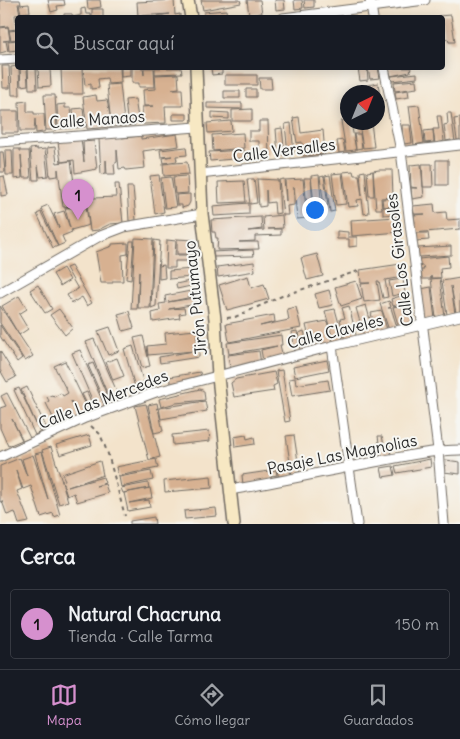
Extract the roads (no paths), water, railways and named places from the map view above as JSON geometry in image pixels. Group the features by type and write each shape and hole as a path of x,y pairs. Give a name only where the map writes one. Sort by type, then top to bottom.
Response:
{"street":[{"path":"188,0 190,15"},
{"path":"302,15 370,4 425,0"},
{"path":"0,60 15,59"},
{"name":"Jirón Putumayo","path":"196,70 202,214 215,319 218,377 234,524"},
{"name":"Calle Los Girasoles","path":"384,70 401,151 438,450 444,524"},
{"name":"Calle Manaos","path":"0,142 197,127"},
{"name":"Calle Versalles","path":"200,174 460,146"},
{"path":"0,293 98,237 124,227 202,214"},
{"name":"Calle Claveles","path":"218,377 332,346 460,316"},
{"path":"332,346 357,524"},
{"name":"Calle Las Mercedes","path":"0,457 85,418 156,392 218,377"},
{"name":"Pasaje Las Magnolias","path":"230,490 438,450 460,450"}],"place":[{"name":"Natural Chacruna","path":"78,220"}]}
